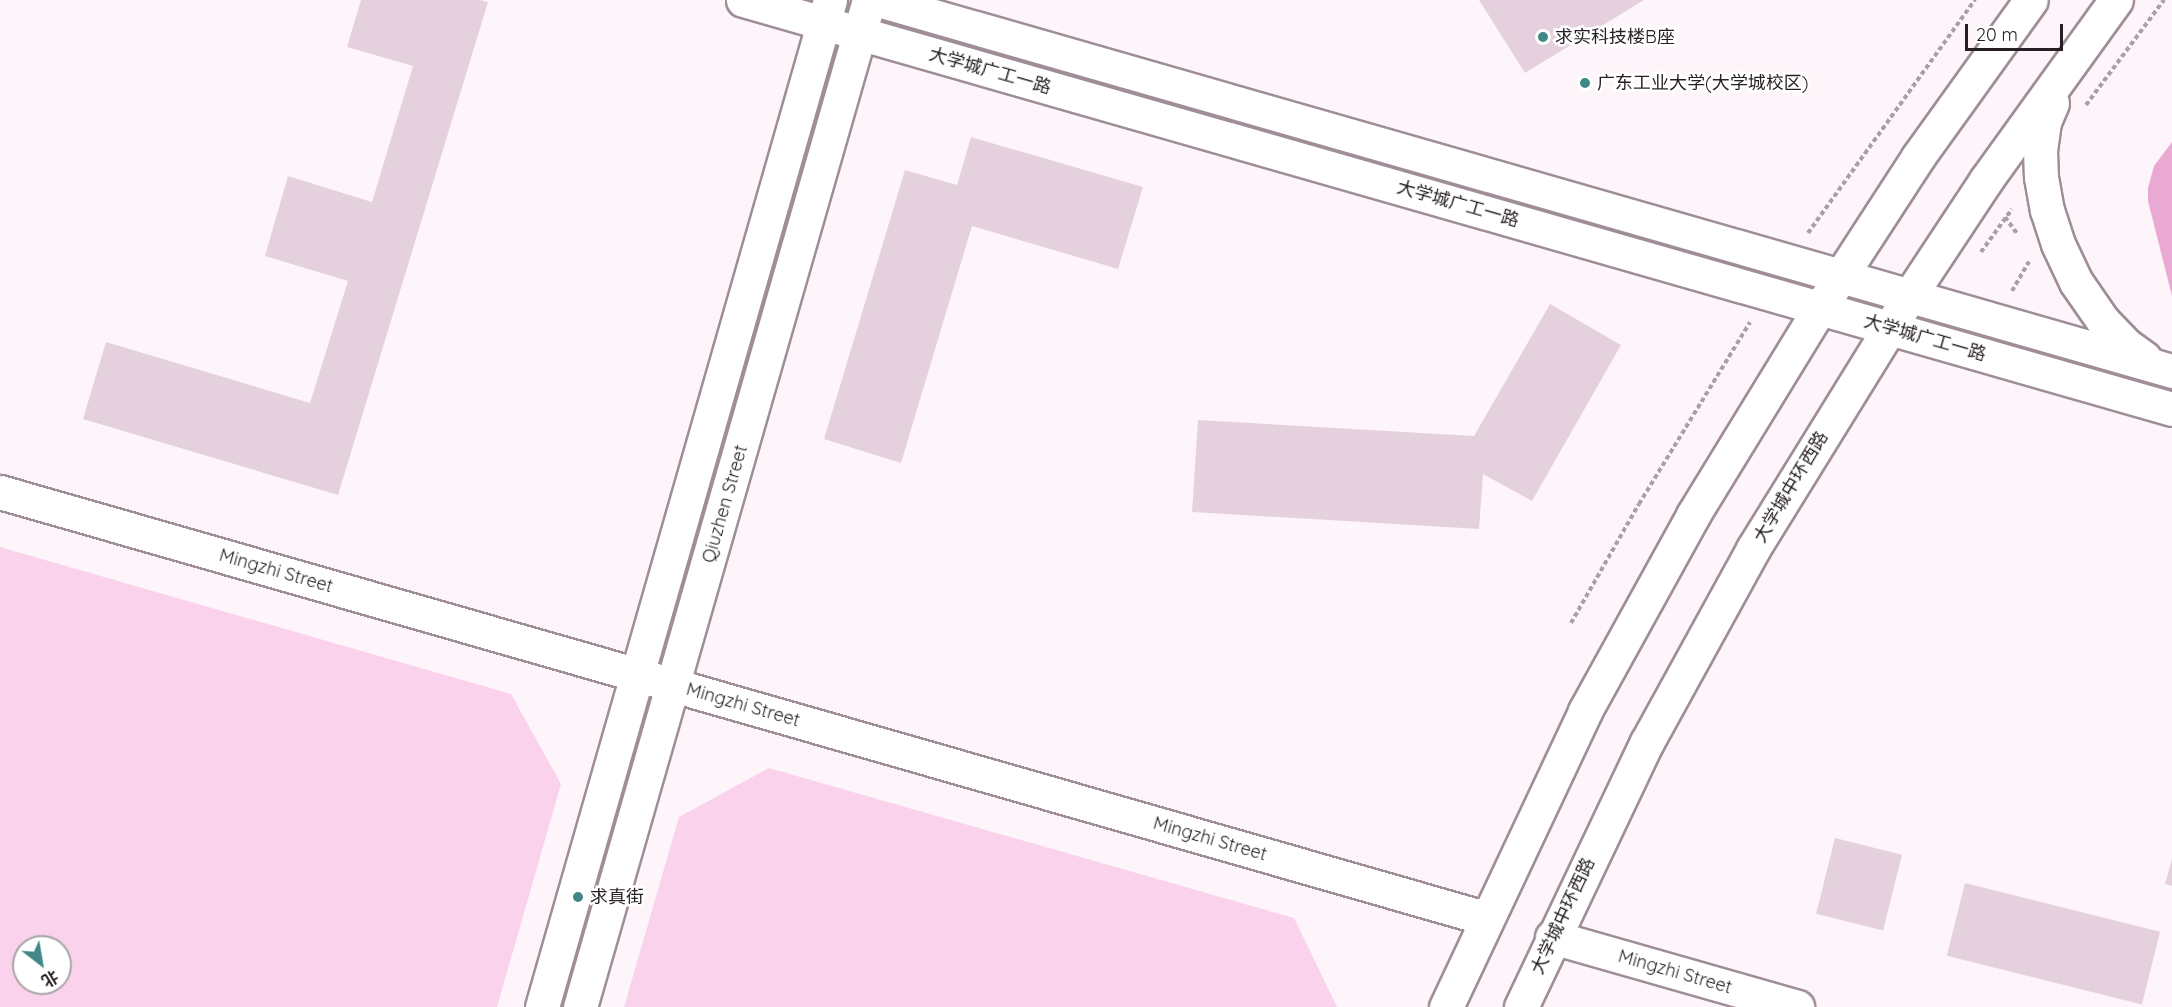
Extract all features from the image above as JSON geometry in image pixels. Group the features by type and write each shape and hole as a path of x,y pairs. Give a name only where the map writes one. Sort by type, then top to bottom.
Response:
{"main road":[{"name":"大学城广工一路","path":"743,0 827,12 860,33 2172,409"},
{"name":"Qiuzhen Street","path":"580,1007 869,0"},
{"name":"大学城广工一路","path":"878,0 2164,368"},
{"path":"1446,1007 1485,918 1608,669 1693,515 1840,276 1918,157 2031,0"},
{"name":"大学城中环西路","path":"1521,1007 1552,937 1647,742 1753,549 1889,328 1986,180 2060,82 2116,0"},
{"name":"Qiuzhen Street","path":"542,1007 827,12"},
{"path":"2060,82 2044,122 2040,150 2047,210 2058,244 2076,282 2103,321 2125,344 2164,368"},
{"name":"Mingzhi Street","path":"0,492 1485,918"},
{"name":"Mingzhi Street","path":"1552,937 1797,1007"}],"path":[{"path":"2000,209 2019,236"},
{"path":"2011,292 2032,255"}],"shaded area":[{"path":"2172,142 2172,296 2148,201 2148,188 2154,166"},
{"path":"0,547 511,694 561,784 497,1007 0,1007"},
{"path":"769,768 1294,918 1337,1007 624,1007 679,817"}],"building":[{"path":"361,0 480,0 488,2 338,495 83,419 106,342 310,403 348,281 265,256 288,176 372,202 413,66 347,47"},
{"name":"求实科技楼B座","path":"1479,0 1644,0 1525,73"},
{"path":"971,137 1143,187 1118,269 972,226 901,463 824,439 905,170 957,185"},
{"path":"1550,304 1621,345 1532,501 1483,474 1479,529 1192,512 1198,420 1474,436"},
{"path":"1835,838 1902,855 1883,930 1816,914"},
{"path":"2172,859 2172,886 2165,884"},
{"path":"1965,883 2160,932 2142,1004 1947,956"}],"place":[{"name":"求实科技楼B座","path":"1543,37"},
{"name":"广东工业大学(大学城校区)","path":"1585,83"},
{"name":"求真街","path":"578,897"}]}
